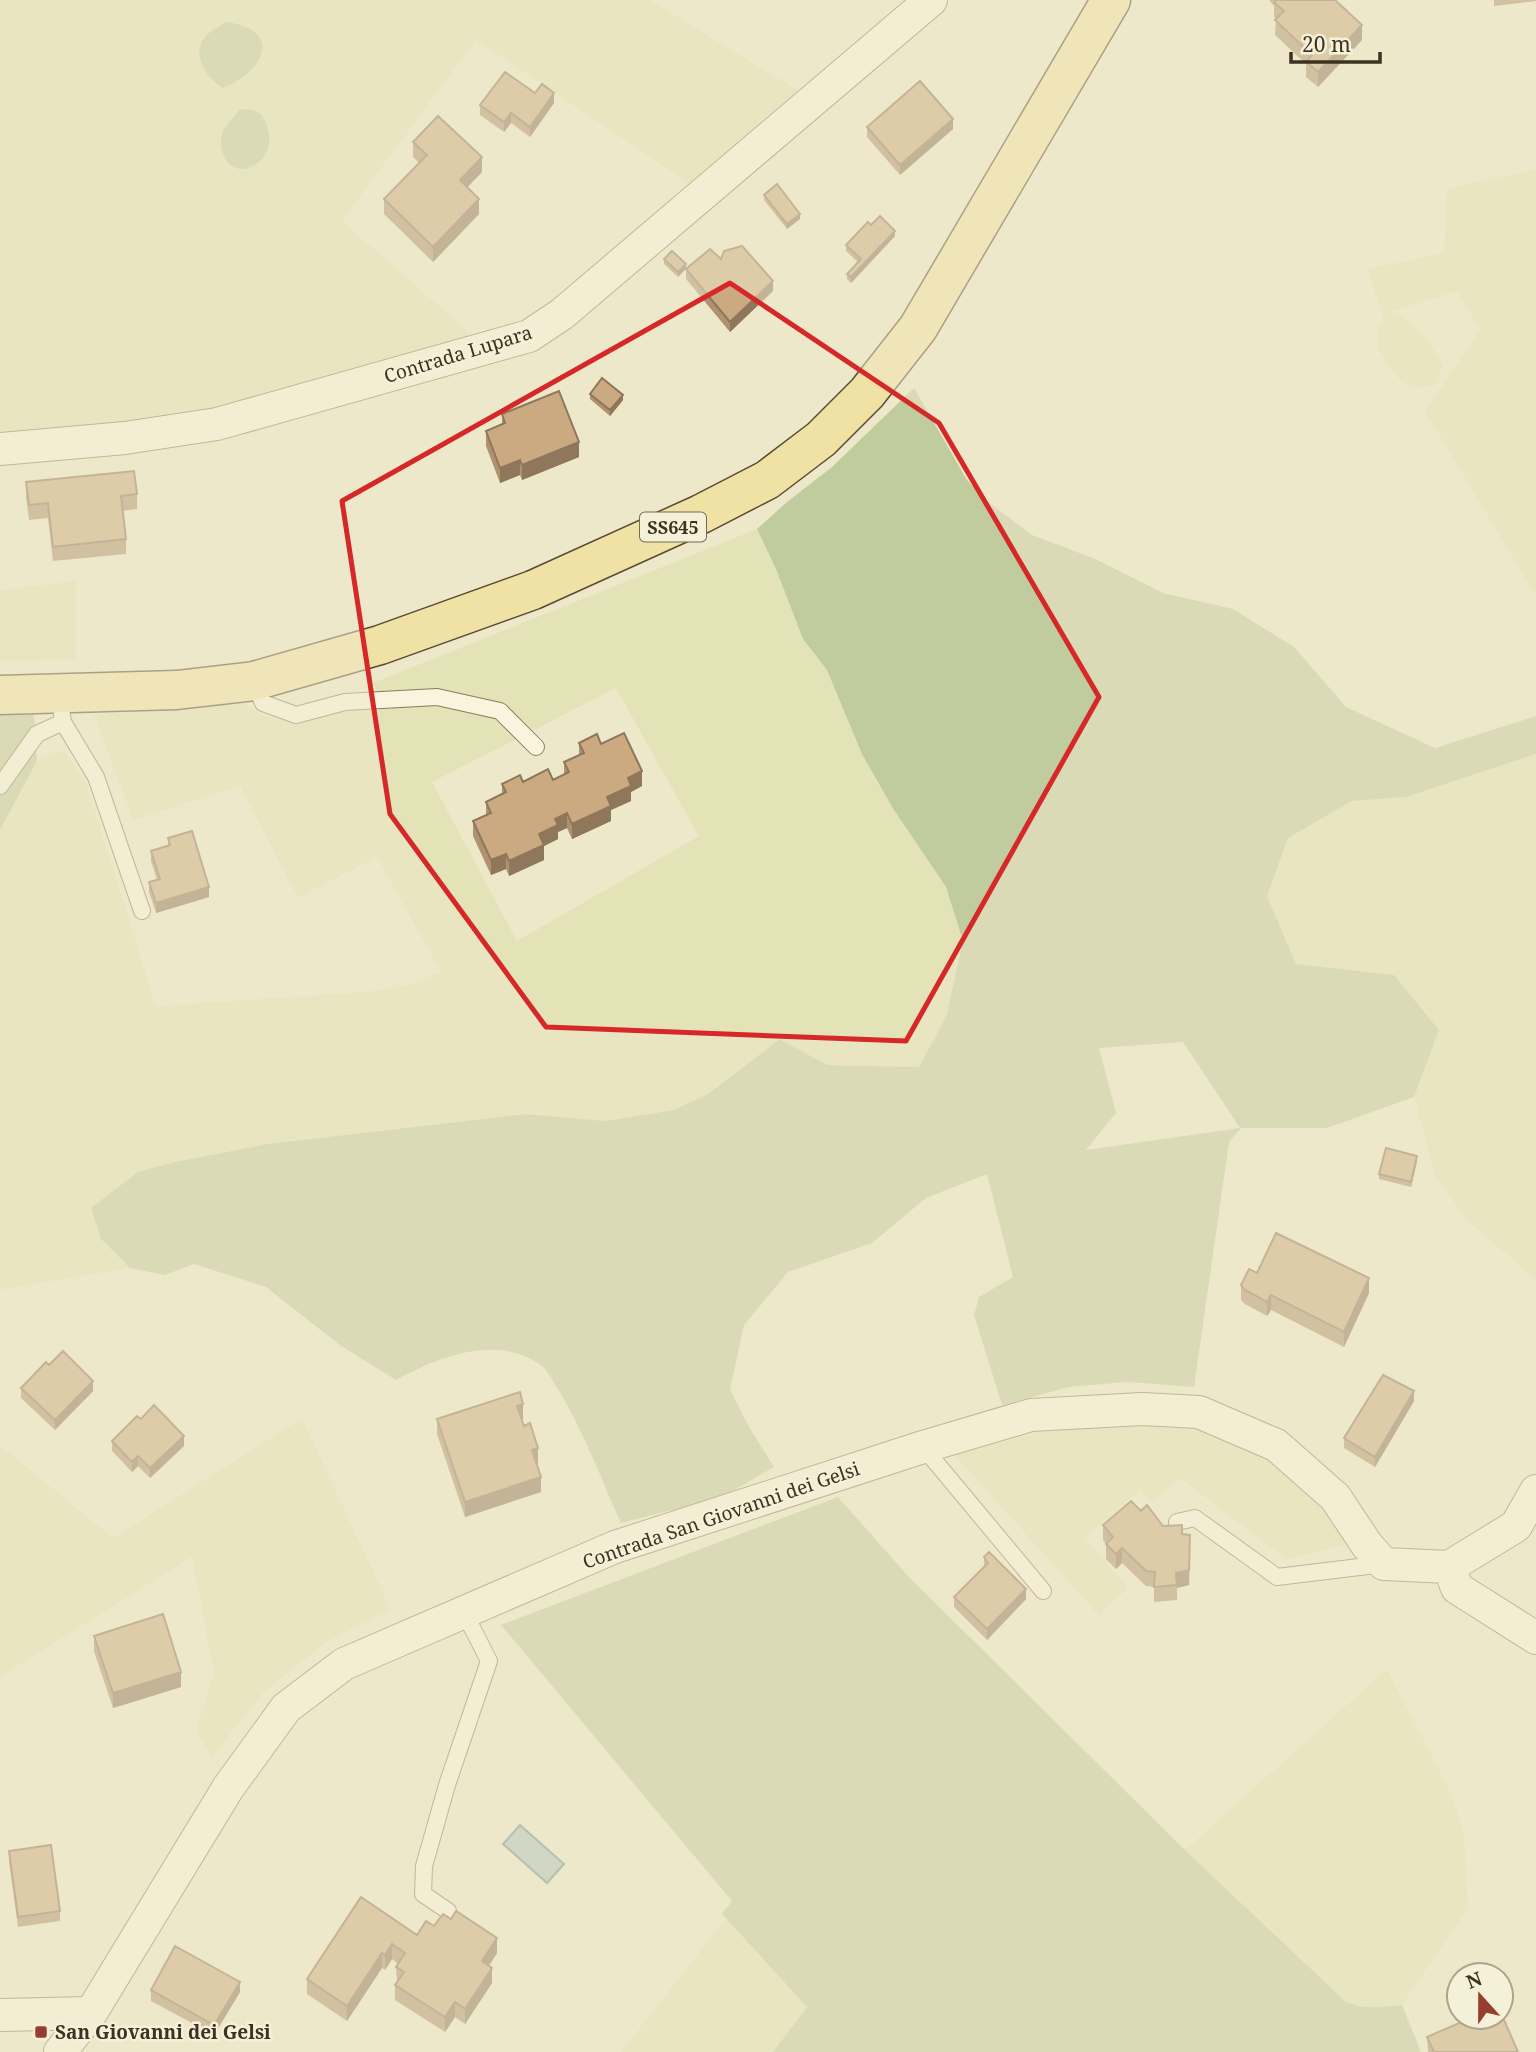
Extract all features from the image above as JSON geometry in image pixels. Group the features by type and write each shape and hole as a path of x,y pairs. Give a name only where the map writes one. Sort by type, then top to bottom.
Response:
{"main road":[{"name":"SS645","path":"0,695 61,708 254,681 380,645 533,590 701,514 756,485 821,439 867,393 918,328 1111,0"}],"street":[{"name":"Contrada Lupara","path":"0,449 125,438 217,424 529,336 562,314 931,0"},
{"name":"Contrada San Giovanni dei Gelsi","path":"60,2052 91,2012 228,1788 286,1709 344,1664 615,1547 923,1447 1031,1415 1142,1409 1199,1412 1276,1445 1335,1497 1367,1545 1384,1564"},
{"path":"1384,1564 1449,1567 1516,1526 1536,1491"},
{"path":"1449,1567 1457,1588 1536,1638"},
{"path":"0,2015 91,2012"}],"lane":[{"path":"254,681 263,703 296,715 345,702 437,697 500,711 536,747"},
{"path":"0,786 37,734 61,708 96,777 142,911"},
{"path":"923,1447 1043,1591"},
{"path":"1177,1522 1195,1518 1277,1577 1384,1564"},
{"path":"448,1911 423,1894 424,1866 447,1785 489,1661 464,1612"}],"highlighted area":[{"path":"730,283 939,423 1099,697 906,1041 546,1027 390,814 342,501"}],"green space":[{"path":"0,0 650,0 807,96 695,190 476,40 342,221 461,325 472,339 204,415 0,437"},
{"path":"226,22 244,26 256,33 261,41 262,51 250,72 223,88 207,74 199,54 205,37"},
{"path":"240,109 261,114 269,135 264,156 253,166 244,169 236,168 227,161 221,143 223,131"},
{"path":"1536,169 1536,596 1425,411 1480,330 1457,291 1391,312 1404,317 1431,344 1443,367 1435,385 1418,388 1402,382 1389,368 1378,347 1378,328 1384,319 1367,269 1444,253 1447,189"},
{"path":"914,388 967,480 988,502 1032,535 1093,558 1163,593 1233,609 1294,647 1346,707 1435,748 1536,716 1536,754 1406,797 1352,801 1288,838 1267,896 1296,964 1394,975 1439,1030 1414,1097 1327,1128 1241,1128 1229,1142 1194,1387 1127,1382 1069,1387 1002,1405 974,1315 979,1297 1013,1277 987,1174 926,1198 872,1243 788,1272 744,1325 730,1389 749,1427 774,1467 733,1491 621,1523 564,1399 542,1366 525,1356 488,1350 469,1352 430,1363 396,1380 341,1346 266,1287 194,1264 165,1275 130,1268 101,1239 91,1208 138,1172 267,1144 526,1114 605,1121 674,1110 708,1094 780,1039 827,1065 919,1067 946,1017 963,941 946,887 894,810 862,754 827,670 803,639 757,529 832,467","holes":["1183,1042 1240,1128 1086,1150 1116,1113 1099,1048"]},
{"path":"757,529 803,639 827,670 894,810 946,887 963,941 946,1017 919,1067 826,1065 780,1039 708,1094 674,1110 605,1121 526,1114 267,1144 175,1162 101,1239 130,1268 0,1290 0,830 37,761 64,750 86,782 156,1006 364,992 412,984 441,972 377,857 298,898 240,786 133,820 94,716 215,701 242,701 265,717 296,721 385,706 373,683","holes":["616,688 699,836 517,941 432,782"]},
{"path":"76,581 76,660 0,661 0,590"},
{"path":"34,714 37,761 0,830 0,715"},
{"path":"1536,754 1536,1280 1468,1221 1435,1176 1414,1097 1439,1030 1394,975 1296,964 1267,896 1288,837 1352,801 1406,797"},
{"path":"1149,1416 1251,1439 1335,1505 1353,1543 1286,1559 1180,1478 1152,1503 1141,1489 1085,1538 1128,1588 1099,1616 955,1455 997,1441 1076,1425"},
{"path":"302,1418 391,1610 326,1642 263,1693 212,1757 196,1731 214,1673 192,1557 0,1677 0,1445 113,1538"},
{"path":"838,1497 908,1576 1185,1850 1346,2002 1367,2007 1402,2005 1421,2052 773,2052 807,2007 722,1914 732,1901 501,1625"},
{"path":"1387,1669 1453,1797 1464,1835 1468,1908 1402,2005 1358,2007 1346,2002 1185,1850"},
{"path":"726,1918 807,2007 773,2052 621,2052"}],"water":[{"path":"520,1825 564,1864 547,1883 503,1844"}],"building":[{"path":"1335,0 1362,25 1318,72 1306,62 1312,55 1275,20 1284,11 1274,2"},
{"path":"505,72 535,93 542,84 554,93 530,127 511,113 504,122 480,105"},
{"path":"920,81 953,119 900,165 867,127"},
{"path":"438,116 482,157 460,180 479,199 433,247 384,199 427,155 413,142"},
{"path":"777,184 800,214 787,224 764,195"},
{"path":"880,216 895,231 851,277 847,274 861,259 846,245 868,222 871,225"},
{"path":"742,246 773,281 730,322 686,269 710,249 721,259 724,251"},
{"path":"672,251 686,264 678,272 664,259"},
{"path":"602,378 623,395 610,410 590,394"},
{"path":"559,391 579,442 522,465 520,460 500,468 486,431 505,423 502,414"},
{"path":"134,471 137,494 121,496 126,539 53,547 48,503 29,505 26,482"},
{"path":"624,733 642,771 628,778 631,786 607,797 611,806 572,824 567,813 555,819 558,825 539,834 544,845 509,861 506,854 491,860 473,821 491,813 486,802 506,792 502,784 520,775 523,782 548,769 553,780 569,772 564,762 584,753 579,743 597,734 601,744"},
{"path":"192,831 209,887 156,903 149,882 160,879 151,851 170,845 168,838"},
{"path":"1386,1148 1417,1156 1411,1182 1379,1174"},
{"path":"1276,1233 1369,1278 1344,1332 1271,1295 1267,1302 1241,1285 1249,1269 1257,1273"},
{"path":"63,1351 93,1381 55,1420 21,1388 46,1362 49,1365"},
{"path":"1383,1375 1414,1391 1375,1457 1344,1438"},
{"path":"520,1392 523,1404 517,1406 524,1426 530,1423 538,1448 532,1450 541,1477 465,1502 437,1419"},
{"path":"154,1405 184,1436 150,1468 138,1456 132,1462 112,1441 137,1416 141,1419"},
{"path":"1131,1501 1141,1511 1147,1505 1163,1526 1182,1525 1182,1534 1190,1535 1189,1570 1176,1573 1177,1585 1154,1587 1155,1572 1146,1571 1122,1548 1116,1554 1106,1544 1113,1537 1103,1525"},
{"path":"989,1552 1026,1589 987,1629 954,1597 988,1563 984,1557"},
{"path":"163,1614 181,1672 113,1693 94,1636"},
{"path":"51,1845 60,1911 18,1917 9,1851"},
{"path":"361,1897 417,1935 426,1921 434,1926 443,1914 451,1919 456,1911 497,1938 482,1961 492,1968 465,2009 455,2002 445,2017 395,1985 404,1972 396,1967 405,1953 392,1944 385,1955 382,1953 347,2006 307,1979"},
{"path":"175,1946 240,1982 214,2025 151,1990"},
{"path":"1445,2029 1509,2031 1518,2052 1434,2052 1427,2037"}],"place":[{"name":"San Giovanni dei Gelsi","path":"41,2032"}]}
